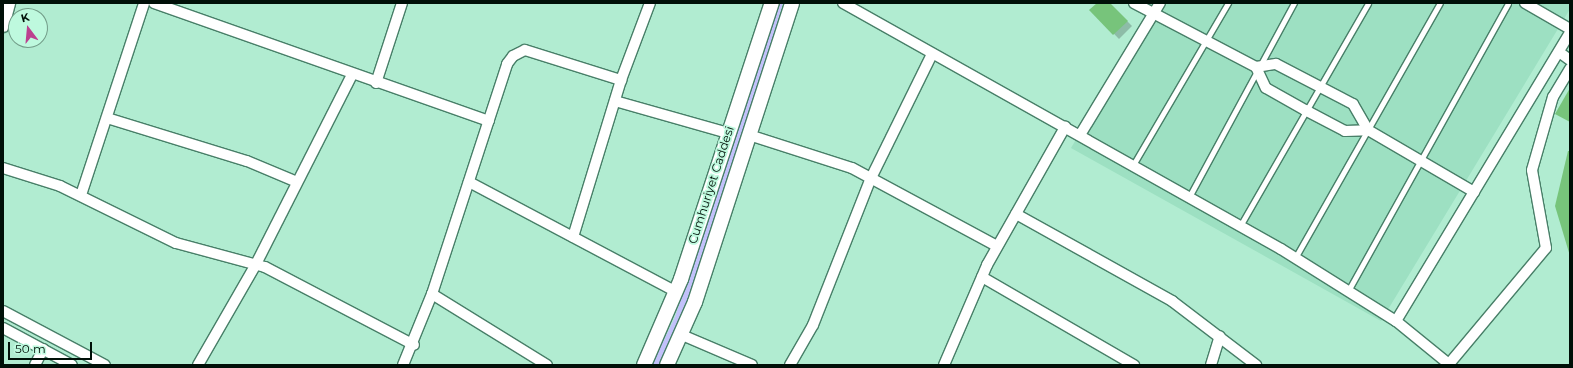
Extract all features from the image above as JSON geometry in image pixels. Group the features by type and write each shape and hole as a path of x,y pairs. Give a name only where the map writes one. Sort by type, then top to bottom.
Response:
{"main road":[{"name":"Cumhuriyet Caddesi","path":"644,365 677,292 728,133 772,3"},
{"name":"Cumhuriyet Caddesi","path":"667,365 682,334 792,3"}],"street":[{"path":"3,26 9,3"},
{"path":"81,195 144,3"},
{"path":"154,3 352,75 489,121"},
{"path":"376,83 402,3"},
{"path":"573,237 614,101 650,3"},
{"path":"843,3 932,54 1080,135 1295,258 1396,321 1450,365 1546,248 1532,170 1545,117 1556,92 1570,70"},
{"path":"1134,3 1207,39 1256,67 1266,88 1305,110 1345,131 1368,130"},
{"path":"1080,135 1160,3"},
{"path":"1525,3 1570,29"},
{"path":"1396,321 1570,33"},
{"path":"403,365 414,345 432,294 507,64 519,52 525,50 621,80"},
{"path":"1559,52 1570,60"},
{"path":"792,364 813,326 872,178 932,54"},
{"path":"1256,67 1276,64 1353,104 1368,130 1474,192"},
{"path":"198,365 256,264 352,75"},
{"path":"1540,83 1556,92"},
{"path":"614,101 728,133"},
{"path":"107,118 247,161 297,182"},
{"path":"944,365 982,277 1065,127"},
{"path":"749,136 852,168 998,246"},
{"path":"3,168 81,195 176,242 256,264 414,345"},
{"path":"469,182 677,292"},
{"path":"1016,214 1145,285 1220,336 1256,365"},
{"path":"982,277 1134,365"},
{"path":"432,294 547,365"},
{"path":"3,311 105,365"},
{"path":"3,328 72,365"},
{"path":"682,334 752,365"},
{"path":"1211,365 1220,336"},
{"path":"35,365 43,349"}],"lane":[{"path":"1133,165 1228,3"},
{"path":"1189,197 1256,67 1294,3"},
{"path":"1240,226 1318,86 1368,3"},
{"path":"1295,258 1440,3"},
{"path":"1348,291 1508,3"}],"shaded area":[{"path":"778,3 783,3 694,284 660,365 652,365 675,317"},
{"path":"1156,3 1570,3 1570,9 1381,321 1071,148"}],"building":[{"path":"1097,3 1110,3 1128,21 1113,35 1089,10"},
{"path":"1570,88 1570,122 1555,114"},
{"path":"1568,151 1570,151 1570,256 1555,206"}]}
